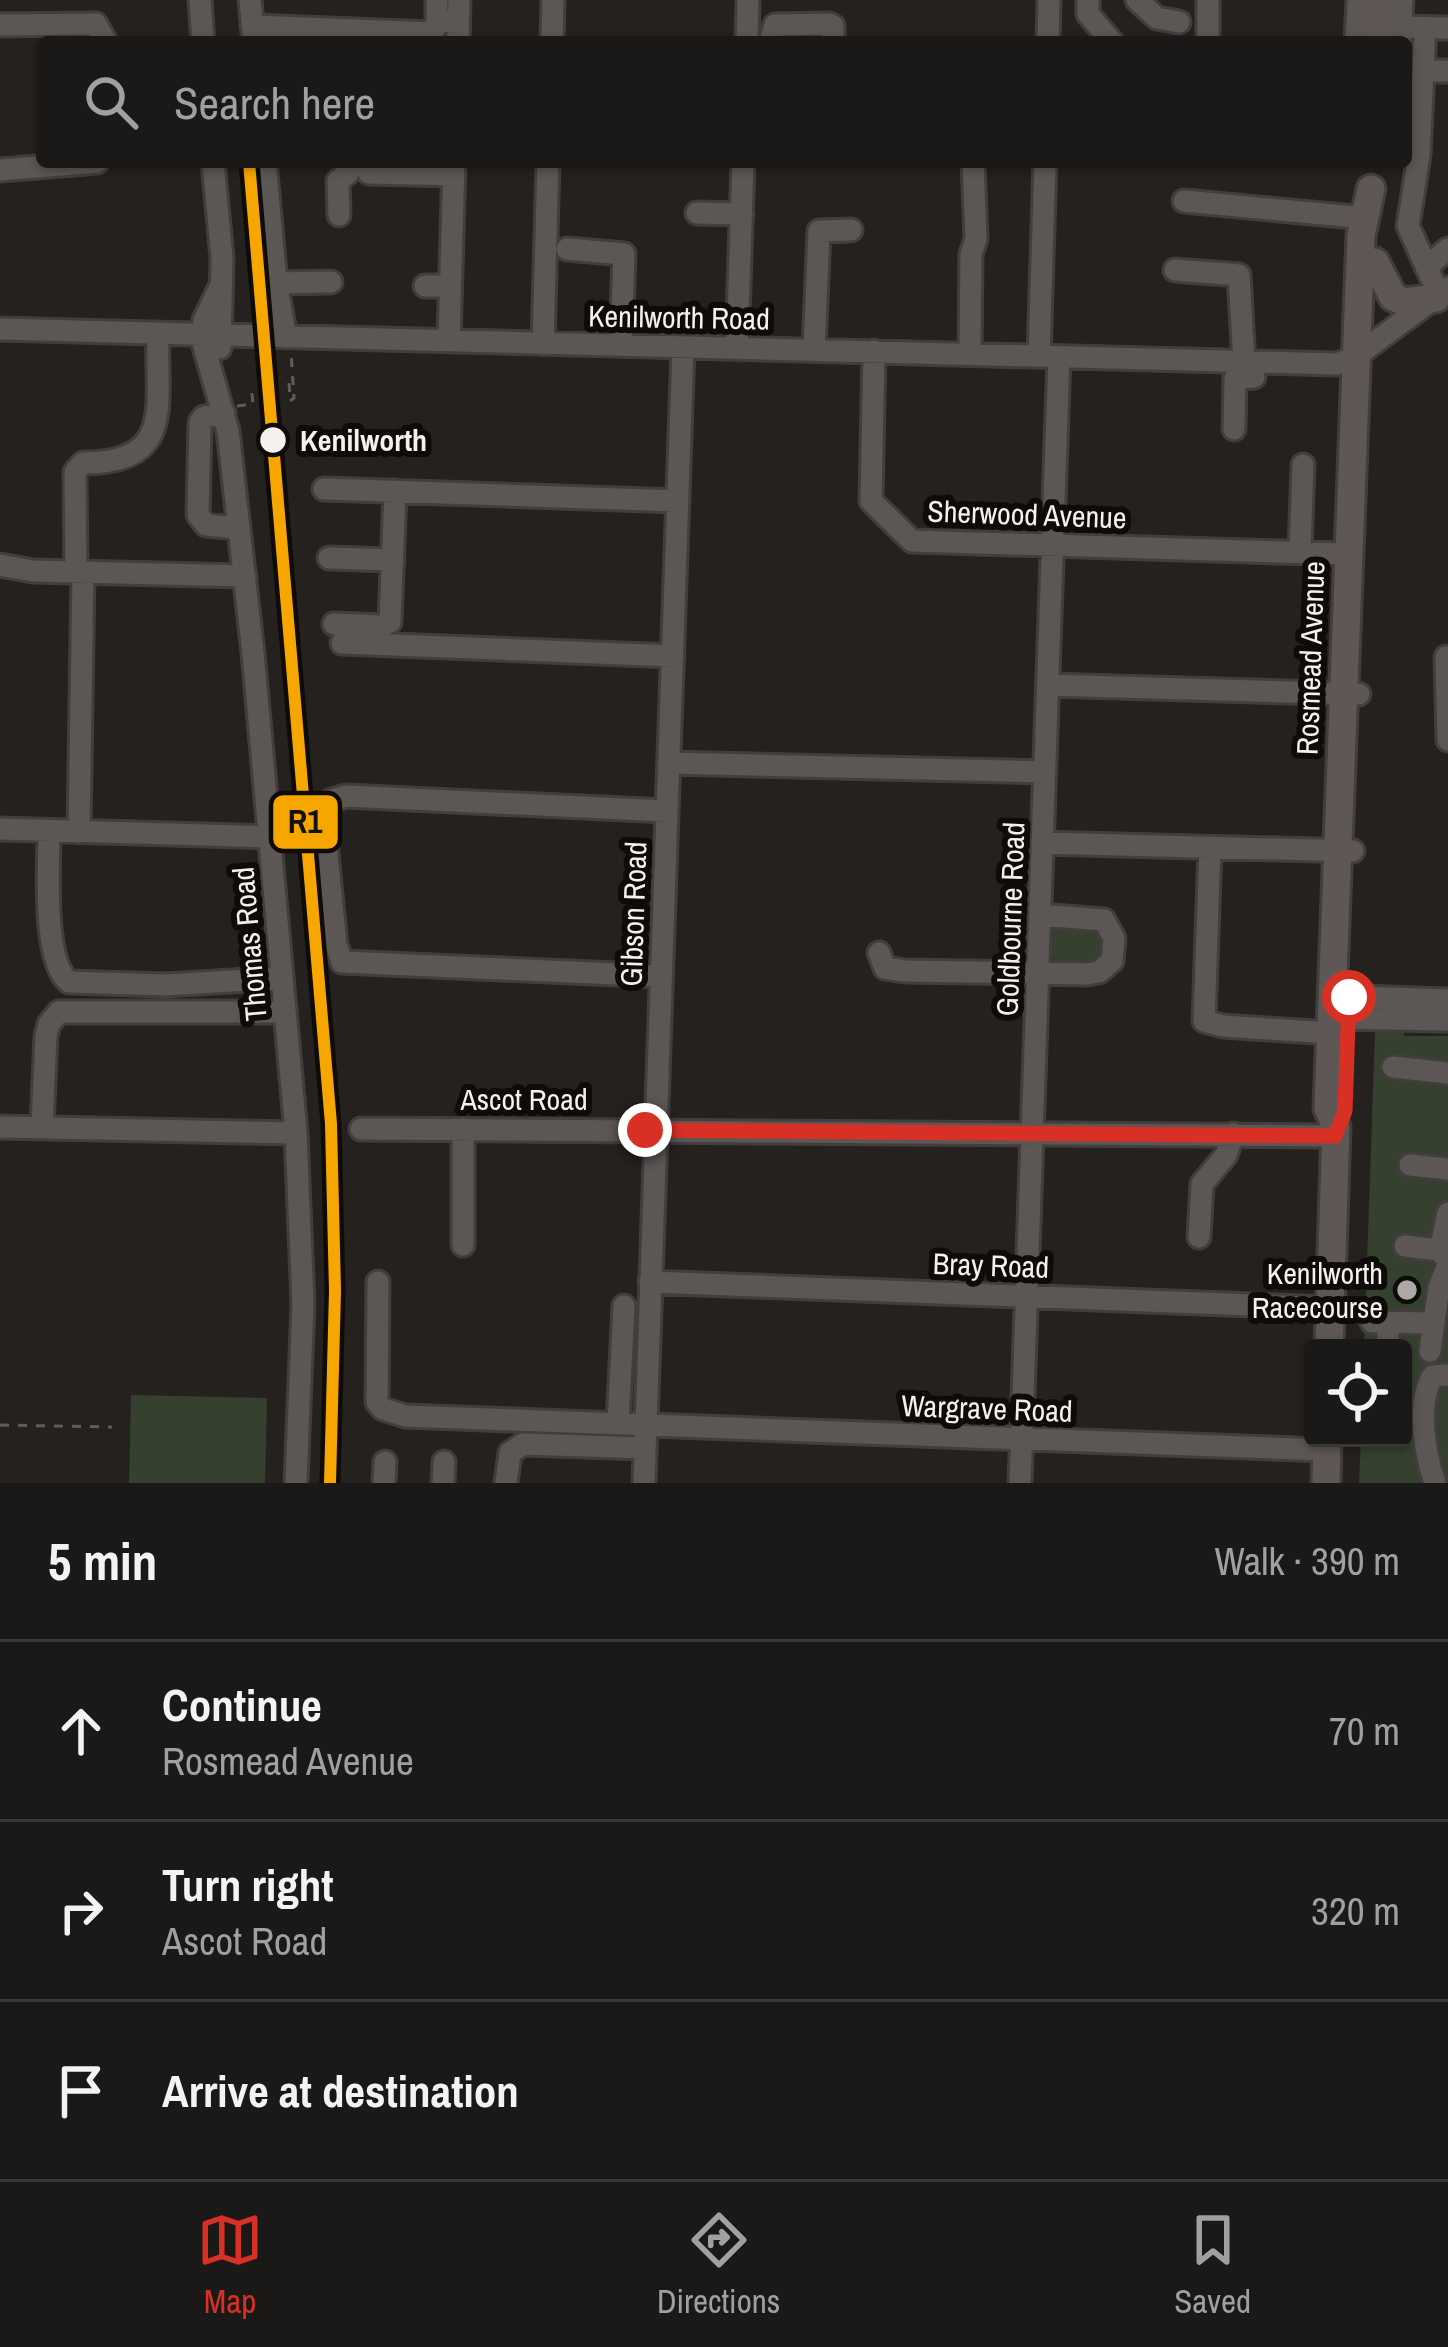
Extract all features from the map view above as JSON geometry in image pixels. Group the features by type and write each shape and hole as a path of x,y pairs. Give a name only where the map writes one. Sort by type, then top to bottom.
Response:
{"main road":[{"path":"1380,0 1393,36"},
{"name":"Rosmead Avenue","path":"1329,1339 1335,1131 1345,1111 1338,1012 1365,218 1372,176"},
{"name":"Rosmead Avenue","path":"1350,694 1347,554 1375,262 1372,176"},
{"path":"1375,262 1394,297 1405,302 1441,293"},
{"path":"1326,1447 1326,1483"}],"street":[{"path":"12,0 7,24 96,24 103,36"},
{"path":"200,0 203,36"},
{"path":"250,0 253,34 433,33 450,17"},
{"path":"552,36 553,0"},
{"path":"747,36 748,0"},
{"path":"1048,36 1049,0"},
{"path":"1088,0 1088,14 1107,36"},
{"path":"1356,36 1358,0"},
{"path":"1393,36 1402,0"},
{"path":"1142,2 1157,18 1179,22"},
{"path":"1208,3 1208,36"},
{"path":"772,36 775,25 829,24 833,36"},
{"path":"1364,351 1441,293 1408,226 1419,155 1425,28"},
{"path":"1397,36 1448,28"},
{"path":"1423,71 1448,71"},
{"path":"0,170 36,167"},
{"path":"211,334 204,320 221,285 213,168"},
{"path":"266,168 276,283 288,341"},
{"path":"339,215 338,182 348,168"},
{"path":"369,168 369,173 454,169 449,341"},
{"path":"543,344 548,168"},
{"path":"737,349 743,168"},
{"path":"970,354 971,254 976,238 973,168"},
{"name":"Goldbourne Road","path":"1020,1483 1052,545 1045,168"},
{"path":"1184,201 1365,218"},
{"path":"698,213 742,214"},
{"path":"814,350 819,231 851,230"},
{"path":"567,249 624,254 621,346"},
{"path":"1426,267 1448,249"},
{"path":"1174,270 1239,275 1244,370 1235,380 1234,429"},
{"path":"276,283 331,283"},
{"path":"425,286 450,286"},
{"name":"Kenilworth Road","path":"0,329 211,334 288,341 1049,356 1244,370 1337,364 1364,351"},
{"path":"79,832 80,573 74,472 83,463 124,460 149,442 155,424 158,334"},
{"name":"Thomas Road","path":"211,334 227,407 245,576 296,1133 303,1304 296,1483"},
{"name":"Gibson Road","path":"644,1483 683,348"},
{"name":"Sherwood Avenue","path":"874,351 871,496 874,506 912,542 1347,554"},
{"path":"227,407 200,422 198,515 206,525 239,528"},
{"path":"1300,551 1303,465"},
{"path":"324,489 678,501"},
{"path":"395,491 390,622 338,634 673,656"},
{"path":"329,558 393,560"},
{"path":"0,565 80,573 245,576"},
{"path":"1446,657 1448,740"},
{"path":"1048,685 1350,694"},
{"path":"669,763 1045,772"},
{"path":"661,976 342,962 336,945 323,814 336,797 667,811"},
{"path":"0,829 271,837"},
{"path":"49,831 56,965 69,982 166,985 282,978"},
{"path":"1043,843 1344,851"},
{"path":"1210,848 1204,1021 1214,1025 1448,1000"},
{"path":"879,953 882,964 891,970 1100,972 1112,962 1112,931 1104,920 1040,915"},
{"path":"41,1127 46,1036 59,1012 285,1012"},
{"path":"1338,1012 1448,1020"},
{"path":"1393,1067 1448,1073"},
{"path":"0,1127 296,1133"},
{"name":"Ascot Road","path":"361,1129 1335,1131"},
{"path":"463,1129 463,1245"},
{"path":"1199,1237 1202,1184 1226,1155 1233,1134"},
{"path":"1410,1165 1448,1169"},
{"path":"1430,1351 1446,1259 1448,1214"},
{"path":"1405,1246 1446,1259"},
{"path":"378,1282 377,1402 383,1409 405,1416 618,1424 645,1437"},
{"name":"Bray Road","path":"650,1282 1329,1308"},
{"path":"618,1424 624,1306"},
{"path":"1385,1339 1380,1322 1432,1323"},
{"path":"1435,1483 1427,1450 1427,1388 1433,1376 1448,1375"},
{"path":"506,1483 510,1453 523,1444 645,1437"},
{"name":"Wargrave Road","path":"645,1437 1304,1444"}],"path":[{"path":"288,341 292,401 289,382"},
{"path":"227,407 253,404 251,386"},
{"path":"22,1415 22,1425"},
{"path":"0,1425 112,1427"}],"green space":[{"path":"1056,925 1098,926 1106,937 1105,957 1097,965 1055,963 1048,944"},
{"name":"Kenilworth Racecourse","path":"1404,1029 1404,1036 1448,1036 1448,1483 1359,1483 1361,1447 1412,1447 1412,1339 1364,1339 1375,1032"},
{"path":"131,1395 267,1398 265,1483 129,1483"}],"transit line":[{"name":"R1","path":"250,168 331,1124 335,1291 330,1483"}],"place":[{"name":"Kenilworth","path":"273,440"},
{"name":"Kenilworth Racecourse","path":"1407,1290"}],"route":[{"path":"645,1130 1335,1136 1345,1111 1349,997"}]}
